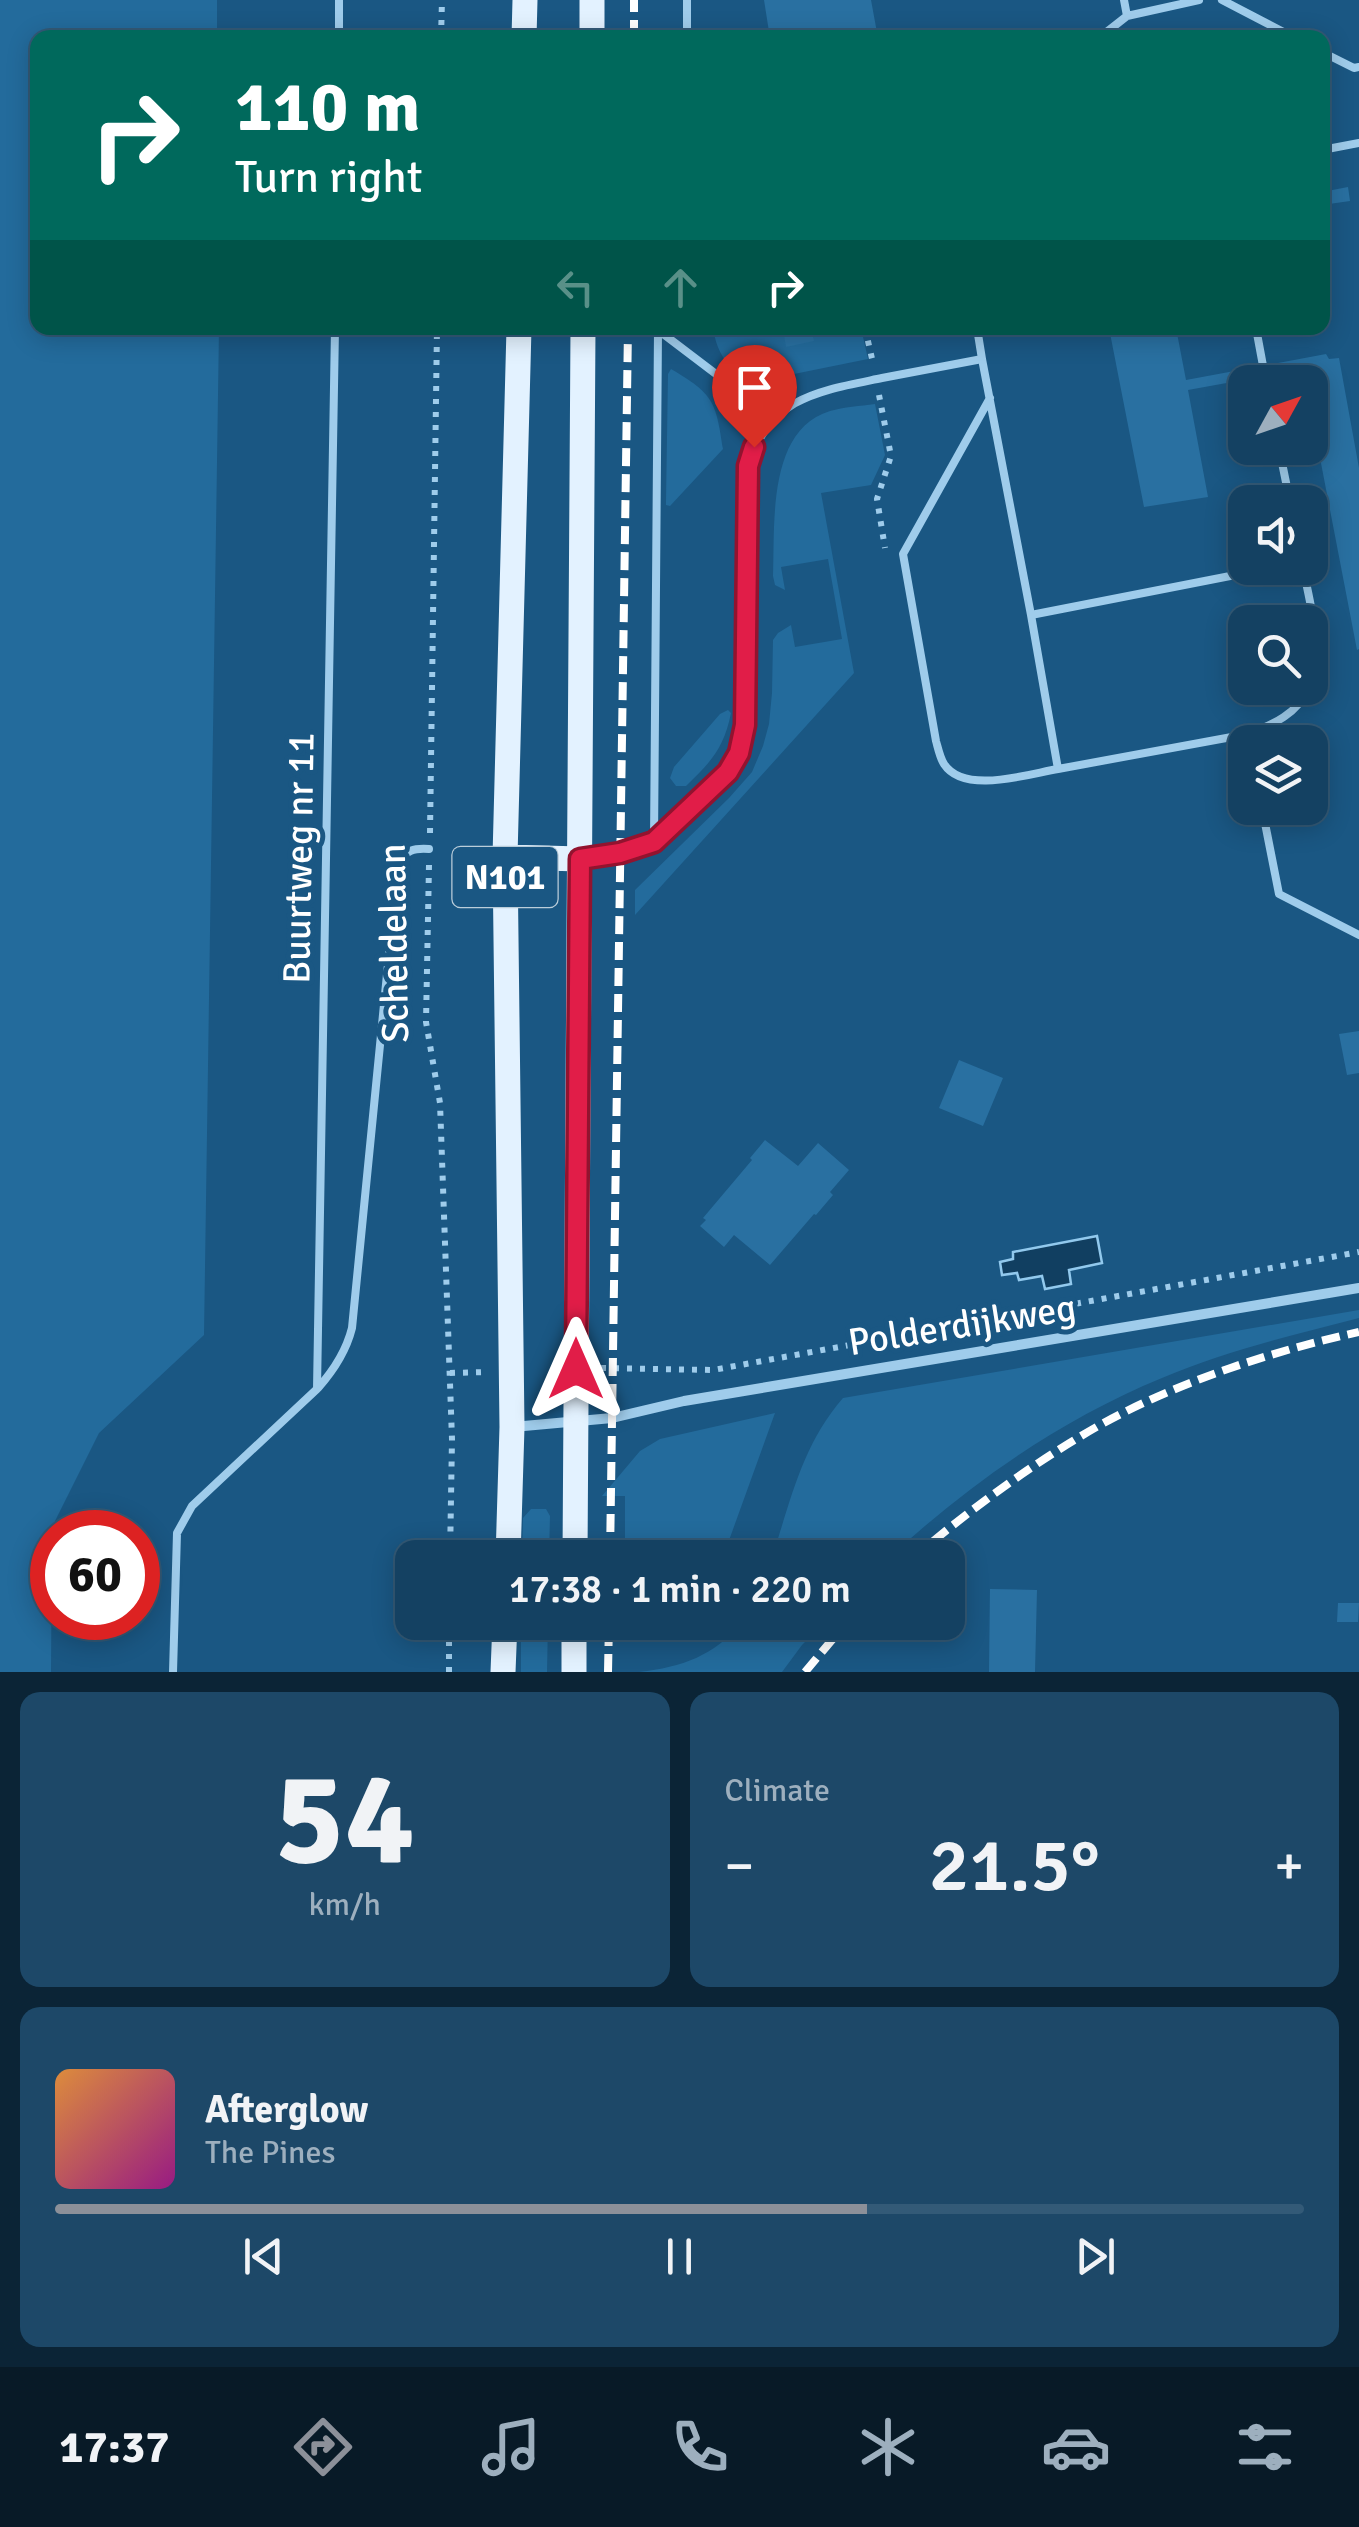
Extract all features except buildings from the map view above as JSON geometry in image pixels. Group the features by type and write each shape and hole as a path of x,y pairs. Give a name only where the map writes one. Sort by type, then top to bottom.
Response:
{"main road":[{"path":"524,30 525,0"},
{"path":"592,0 592,30"},
{"name":"N101","path":"509,1540 512,1427 504,857 520,335"},
{"name":"N101","path":"575,1540 583,335"},
{"path":"504,857 580,859"},
{"path":"504,1672 505,1640"},
{"path":"574,1640 574,1672"}],"street":[{"name":"Polderdijkweg","path":"512,1427 612,1418 684,1401 1359,1288"}],"lane":[{"path":"339,0 339,30"},
{"path":"687,0 688,30"},
{"path":"1124,0 1127,16"},
{"path":"1109,30 1127,16 1199,0"},
{"path":"1222,0 1280,30"},
{"path":"1330,56 1359,67"},
{"path":"1330,148 1359,143"},
{"name":"Buurtweg nr 11","path":"316,1389 336,335"},
{"path":"654,842 657,335"},
{"path":"665,335 774,418"},
{"path":"978,335 1058,769"},
{"path":"1257,335 1263,365"},
{"path":"580,859 620,853 654,842 728,772 739,753 745,725 748,466 754,447 774,418 797,400 822,390 982,359"},
{"path":"990,398 903,554 936,741 944,765 959,777 978,782 1228,741"},
{"path":"1030,615 1228,576"},
{"path":"1273,725 1297,705"},
{"path":"1265,825 1279,894 1359,935"},
{"path":"173,1672 177,1533 192,1506 331,1374 348,1346 398,863 406,852 429,849"}],"path":[{"path":"441,30 442,0"},
{"name":"Scheldelaan","path":"437,335 426,1022 440,1103 452,1439 450,1540"},
{"path":"866,335 891,456 877,499 886,554"},
{"path":"630,1367 713,1370 1359,1252"},
{"path":"449,1640 449,1672"}],"shaded area":[{"path":"0,0 217,0 217,30 30,30 30,335 219,335 204,1335 99,1433 60,1510 30,1510 30,1640 51,1640 51,1672 0,1672"},
{"path":"715,335 863,335 868,359 760,381 733,369"},
{"path":"671,369 705,393 715,410 723,449 670,506 666,501"},
{"path":"875,404 885,455 871,485 821,493 854,673 635,915 635,890 752,772 769,724 773,640 778,633 791,625 795,647 842,639 828,559 781,567 785,590 775,585 775,506 785,458 795,437 810,421 830,411"},
{"path":"728,710 731,713 725,736 715,754 686,786 676,786 670,778 674,767 720,714"},
{"path":"1097,1236 1102,1263 1069,1270 1071,1284 1045,1289 1042,1276 1019,1280 1017,1273 1002,1275 1000,1262 1013,1259 1013,1252"},
{"path":"1359,1310 1359,1318 1210,1360 1125,1394 1018,1455 910,1540 777,1540 808,1454 843,1398"},
{"path":"775,1413 729,1540 625,1540 625,1496 602,1496 640,1451 660,1439"},
{"path":"531,1509 546,1509 550,1516 549,1540 522,1540 523,1518"},
{"path":"521,1640 548,1640 547,1672 521,1672"},
{"path":"807,1640 782,1672 639,1672 696,1658 720,1643"}],"railway":[{"path":"634,0 634,30"},
{"path":"610,1540 628,335"},
{"path":"935,1540 1027,1471 1130,1409 1226,1370 1359,1332"},
{"path":"608,1672 609,1640"},
{"path":"805,1672 832,1640"}],"route":[{"path":"576,1369 580,859 620,853 654,842 710,791 739,753 745,725 748,466 754,447"}]}
